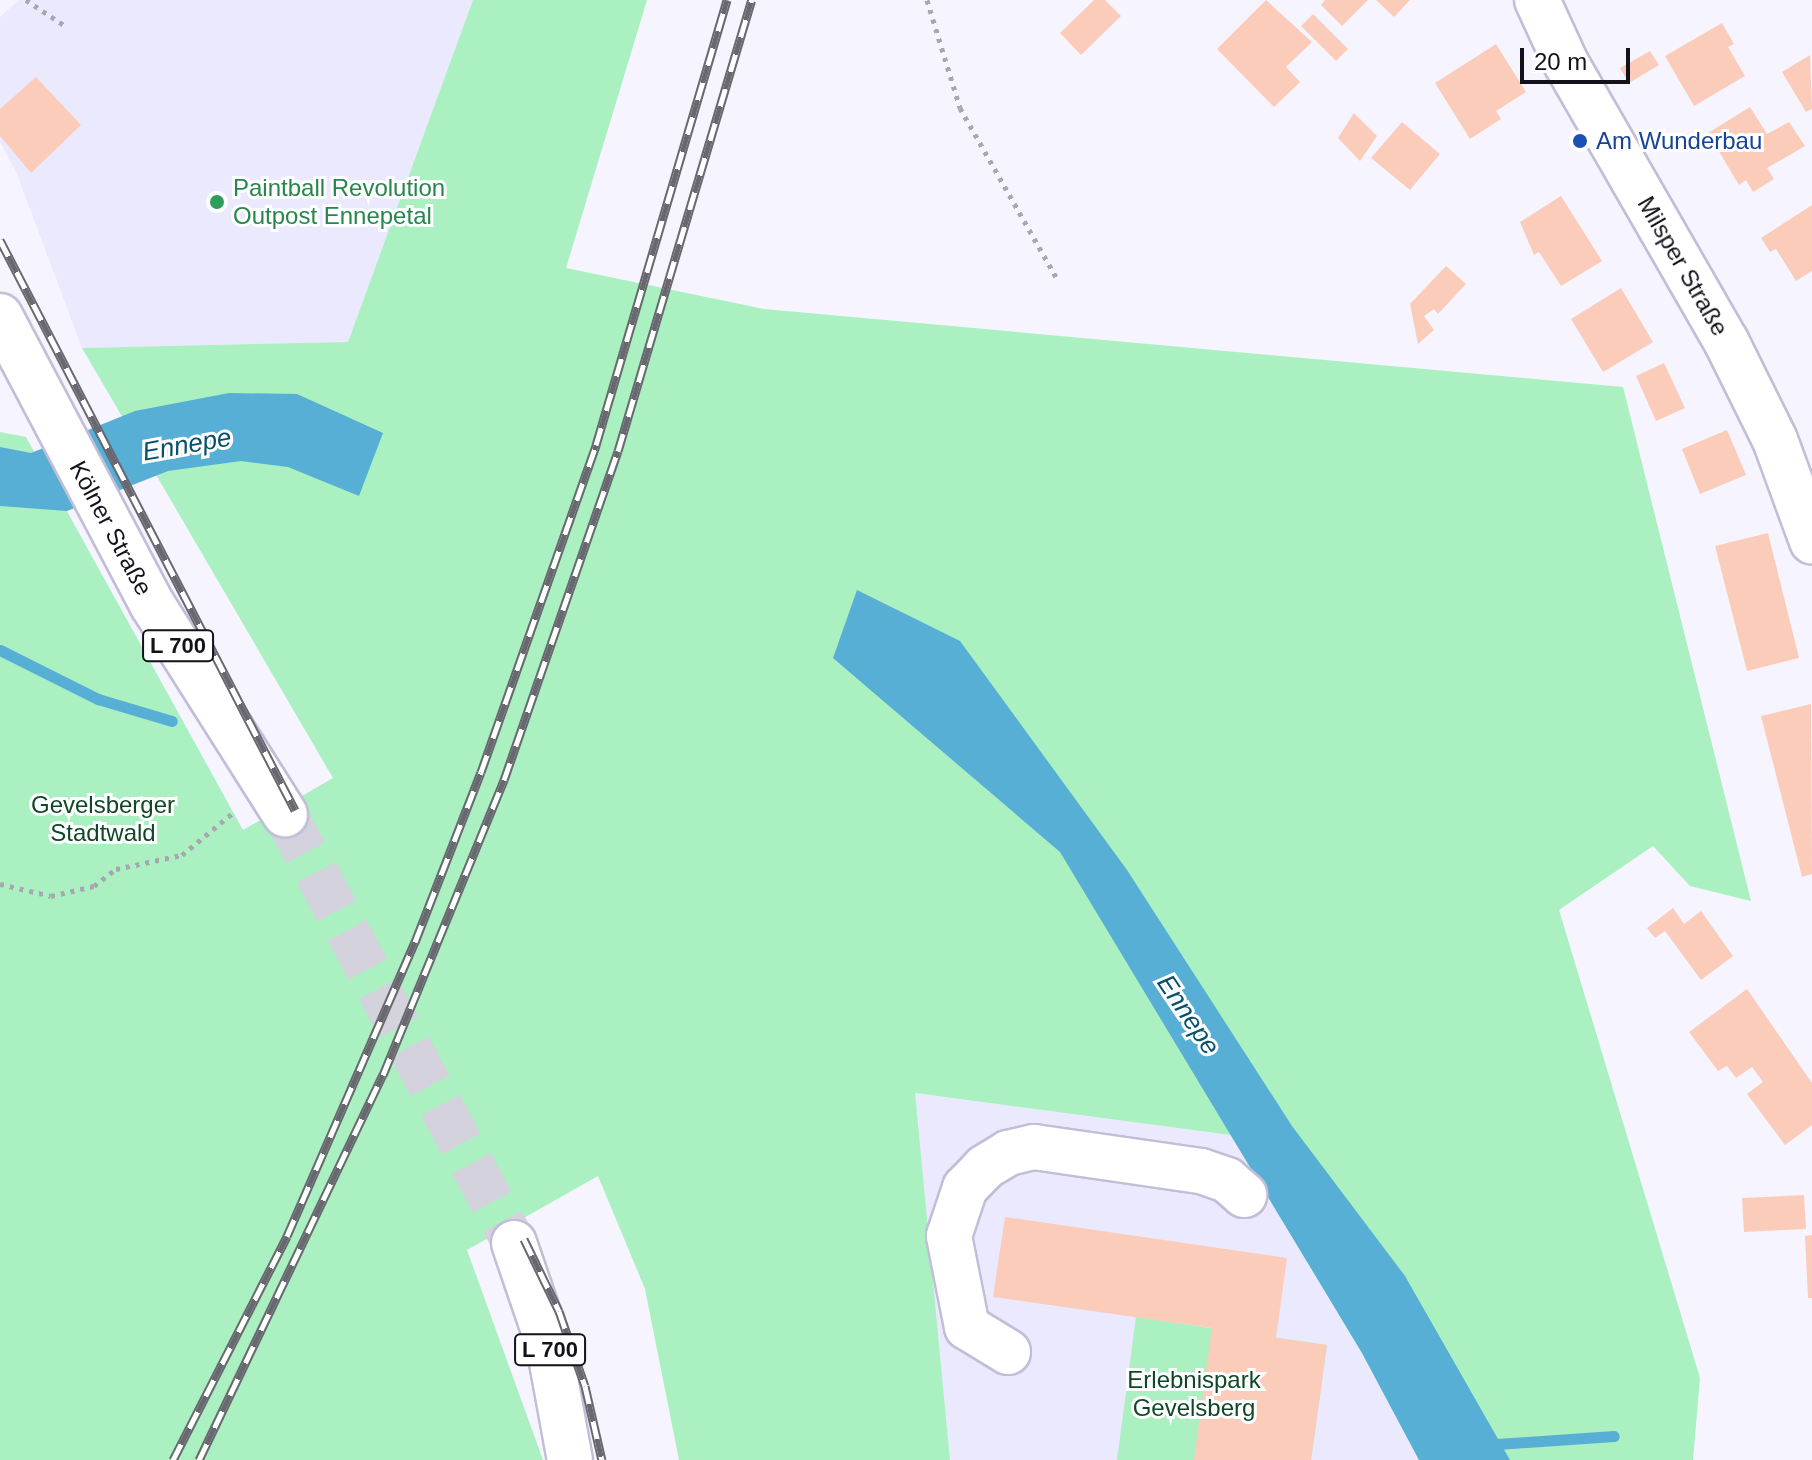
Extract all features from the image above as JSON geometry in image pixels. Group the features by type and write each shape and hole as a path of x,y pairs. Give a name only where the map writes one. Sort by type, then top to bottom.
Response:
{"main road":[{"name":"Milsper Straße","path":"1537,0 1566,63 1726,341 1775,440 1812,541"},
{"name":"Kölner Straße","path":"0,316 152,604 276,797"},
{"path":"1008,1352 967,1327 949,1236 965,1188 985,1167 1008,1153 1034,1147 1201,1171 1227,1180 1244,1195"},
{"name":"L 700","path":"514,1243 549,1346 570,1460"}],"path":[{"path":"26,0 67,27"},
{"path":"927,0 960,108 1057,279"},
{"path":"0,884 51,896 94,886 116,869 182,855 276,797"}],"shaded area":[{"name":"Paintball Revolution Outpost Ennepetal","path":"19,0 473,0 348,342 82,348 17,174 0,142 0,17"},
{"path":"914,1093 1231,1135 1362,1353 1419,1460 950,1460"}],"green space":[{"name":"Gevelsberger Stadtwald","path":"473,0 647,0 566,268 764,309 1623,387 1751,901 1690,886 1653,846 1559,910 1700,1378 1693,1460 1419,1460 1362,1353 1231,1135 915,1093 950,1460 679,1460 645,1289 598,1176 467,1250 543,1460 0,1460 0,432 26,437 243,830 333,778 82,348 348,342"},
{"name":"Erlebnispark Gevelsberg","path":"1136,1317 1327,1345 1311,1460 1117,1460"}],"water":[{"name":"Ennepe","path":"229,393 297,394 383,433 359,496 288,467 241,461 168,471 67,511 0,506 0,447 31,453 135,411"},
{"name":"Ennepe","path":"857,590 960,641 1127,870 1292,1126 1405,1276 1510,1460 1419,1460 1362,1353 1060,852 833,658"}],"building":[{"path":"1094,0 1105,0 1121,16 1081,55 1060,33"},
{"path":"1266,0 1312,42 1286,67 1300,82 1274,107 1217,49"},
{"path":"1325,0 1368,0 1342,26 1321,5"},
{"path":"1376,0 1410,0 1394,17"},
{"path":"1313,14 1348,49 1336,61 1301,26"},
{"path":"1722,23 1734,44 1728,47 1745,76 1694,106 1665,56"},
{"path":"1496,44 1526,92 1496,111 1501,119 1470,139 1435,83"},
{"path":"1650,51 1659,65 1629,83 1620,68"},
{"path":"1810,55 1812,109 1806,112 1782,72"},
{"path":"36,77 81,125 31,173 0,136 0,109"},
{"path":"1750,107 1767,134 1789,122 1805,146 1767,168 1774,179 1753,192 1746,180 1739,185 1708,133"},
{"path":"1354,113 1377,136 1360,161 1338,138"},
{"path":"1402,122 1440,154 1410,190 1371,158"},
{"path":"1561,196 1602,261 1561,286 1539,252 1534,255 1520,222"},
{"path":"1812,205 1812,271 1796,281 1776,249 1770,252 1761,238"},
{"path":"1446,266 1466,284 1438,314 1434,309 1424,316 1434,330 1418,344 1410,304"},
{"path":"1621,288 1653,342 1603,372 1571,319"},
{"path":"1664,363 1685,408 1656,421 1636,376"},
{"path":"1727,430 1746,475 1700,494 1682,449"},
{"path":"1768,533 1799,658 1747,671 1715,546"},
{"path":"1811,704 1812,874 1802,877 1761,716"},
{"path":"1673,908 1684,924 1701,911 1733,956 1701,980 1665,931 1655,938 1647,928"},
{"path":"1747,989 1812,1083 1812,1125 1785,1145 1747,1094 1763,1082 1752,1067 1736,1078 1727,1066 1718,1071 1689,1032"},
{"path":"1804,1195 1806,1229 1744,1232 1742,1198"},
{"path":"1005,1217 1287,1258 1276,1338 1327,1345 1311,1460 1194,1460 1212,1328 993,1297"},
{"path":"1812,1235 1812,1298 1808,1298 1805,1236"}],"waterway":[{"path":"0,650 98,699 172,721"},
{"path":"1483,1445 1614,1436"}],"tunnel":[{"path":"285,814 514,1243"}],"railway":[{"path":"173,1460 287,1236 415,942 481,772 596,445 727,0"},
{"path":"199,1460 383,1075 504,780 618,451 752,0"},
{"path":"0,240 295,810"},
{"path":"524,1239 559,1311 585,1386 602,1460"}],"place":[{"name":"Am Wunderbau","path":"1580,141"},
{"name":"Paintball Revolution Outpost Ennepetal","path":"217,202"}]}
